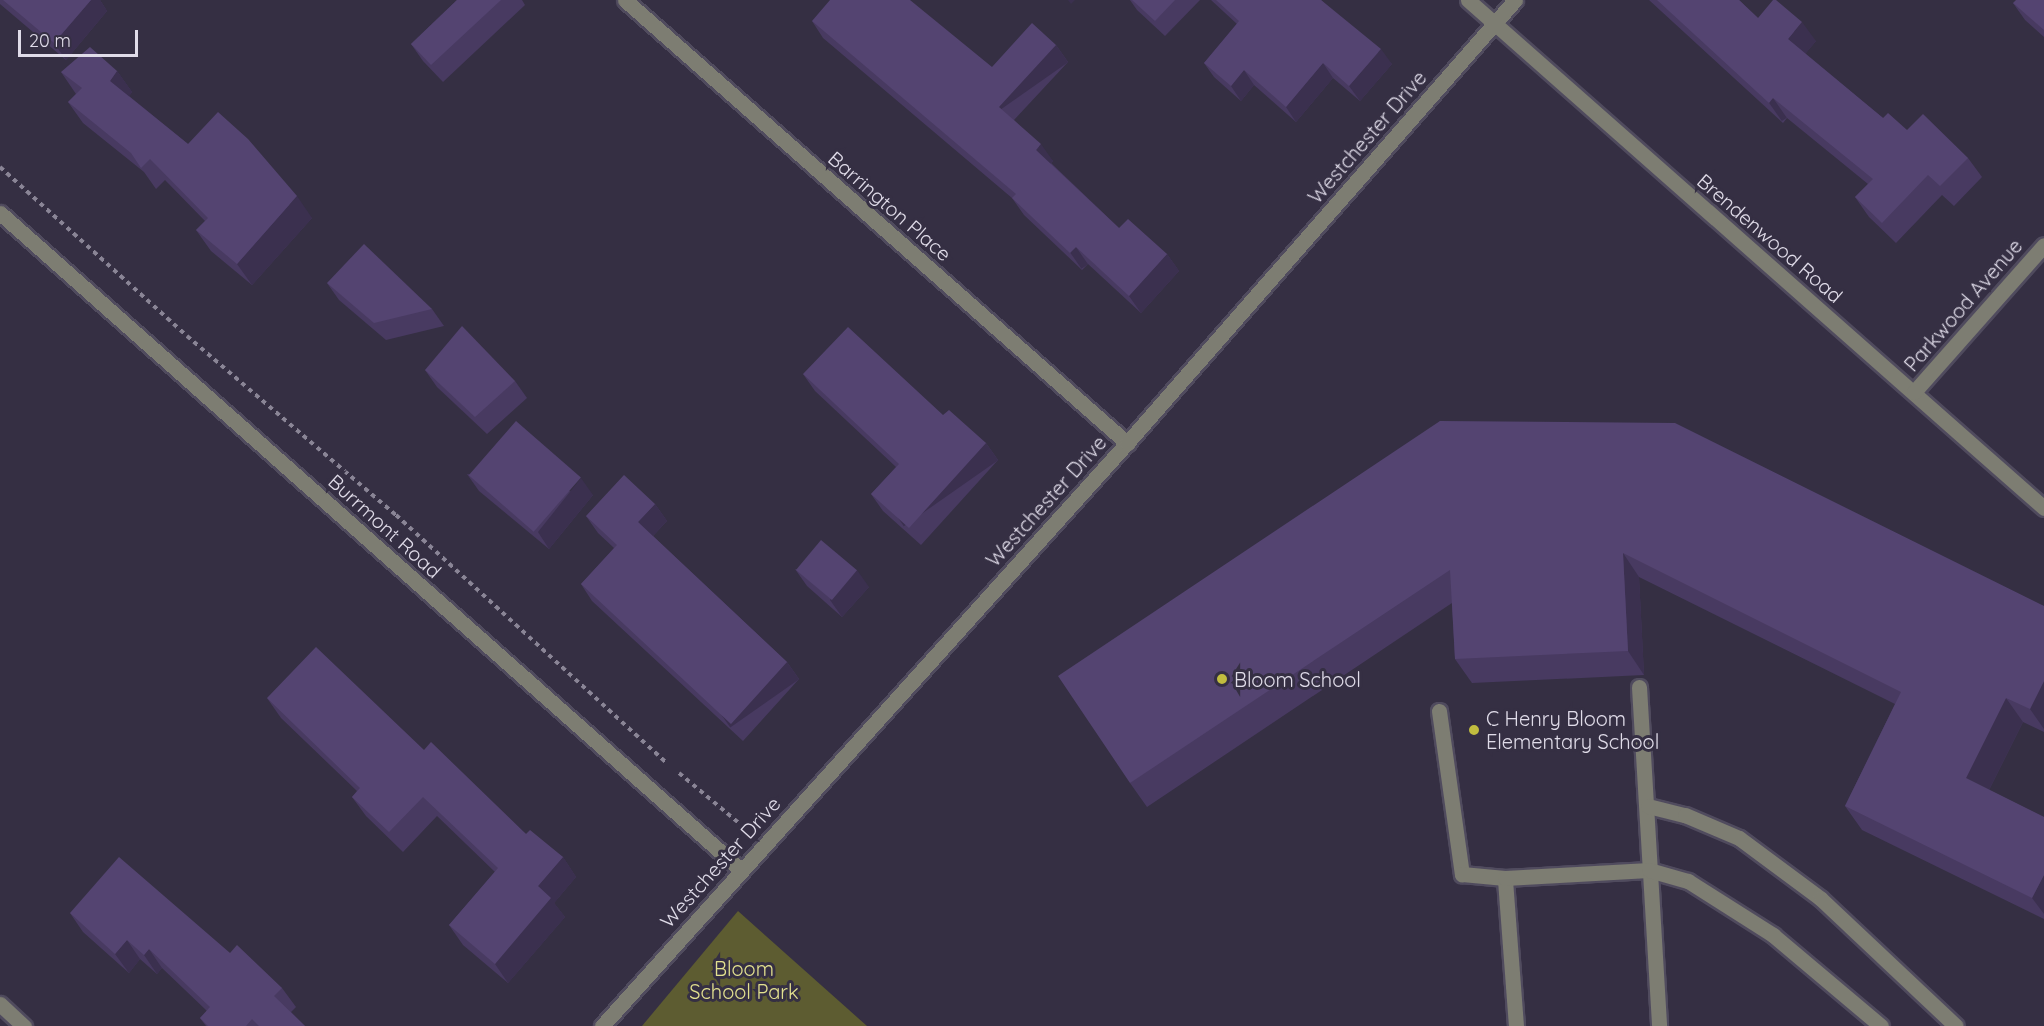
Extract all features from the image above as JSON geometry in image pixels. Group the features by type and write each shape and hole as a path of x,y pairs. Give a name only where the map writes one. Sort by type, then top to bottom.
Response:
{"street":[{"name":"Barrington Place","path":"625,0 1127,443"},
{"name":"Brendenwood Road","path":"1468,0 2044,508"},
{"name":"Westchester Drive","path":"602,1026 1127,443 1515,0"},
{"name":"Burrmont Road","path":"0,213 741,870"},
{"name":"Parkwood Avenue","path":"1914,392 2044,245"},
{"path":"1639,687 1648,806 1649,870 1659,1026"},
{"path":"1439,711 1462,874 1505,878 1649,870 1688,881 1773,936 1881,1026"},
{"path":"1648,806 1685,815 1739,838 1821,899 1956,1026"},
{"path":"1505,878 1516,1026"},
{"path":"0,1004 24,1026"}],"path":[{"path":"0,167 740,824"}],"green space":[{"name":"Bloom School Park","path":"738,911 867,1026 642,1026"}],"building":[{"path":"3,0 91,0 54,43"},
{"path":"457,0 501,0 431,65 411,44"},
{"path":"830,0 910,0 992,67 1032,23 1056,45 999,107 1041,144 1036,150 1119,228 1128,219 1167,254 1129,296 1076,247 1070,253 1012,198 1016,194 812,21"},
{"path":"1132,0 1175,0 1155,21"},
{"path":"1216,0 1321,0 1381,49 1349,86 1323,63 1286,107 1244,70 1231,86 1204,63 1239,21"},
{"path":"1657,0 1739,0 1758,18 1773,0 1776,0 1802,22 1788,39 1883,118 1888,113 1907,130 1923,114 1968,158 1940,186 1928,175 1882,223 1855,197 1873,179 1773,98 1769,103"},
{"path":"2016,0 2044,0 2044,30 2013,3"},
{"path":"90,47 117,71 110,81 188,144 218,112 248,139 297,196 237,264 196,230 208,218 150,159 141,168 131,153 68,102 82,88 61,72"},
{"path":"364,244 432,309 374,323 327,283"},
{"path":"462,326 515,381 475,417 425,370"},
{"path":"848,327 943,415 949,410 986,443 909,528 871,494 899,464 803,374"},
{"path":"516,421 581,477 534,532 469,475"},
{"name":"Bloom School","path":"1440,421 1675,423 2044,606 2044,681 2030,709 2006,698 1966,778 2044,817 2044,875 2032,898 1845,806 1901,692 1623,553 1628,651 1455,659 1450,570 1130,783 1058,676"},
{"path":"624,475 655,504 638,522 787,662 731,724 581,584 617,545 586,516"},
{"path":"821,540 857,570 832,600 796,570"},
{"path":"316,647 424,750 431,742 526,834 530,830 563,857 538,886 551,898 495,964 449,925 498,868 423,797 389,832 352,797 360,788 267,698"},
{"path":"119,857 230,953 237,945 282,988 274,996 305,1026 259,1026 252,1019 246,1026 208,1026 200,1018 210,1007 149,949 144,955 127,940 115,954 70,913"}],"place":[{"name":"Bloom School","path":"1222,679"},
{"name":"C Henry Bloom Elementary School","path":"1474,730"}]}
